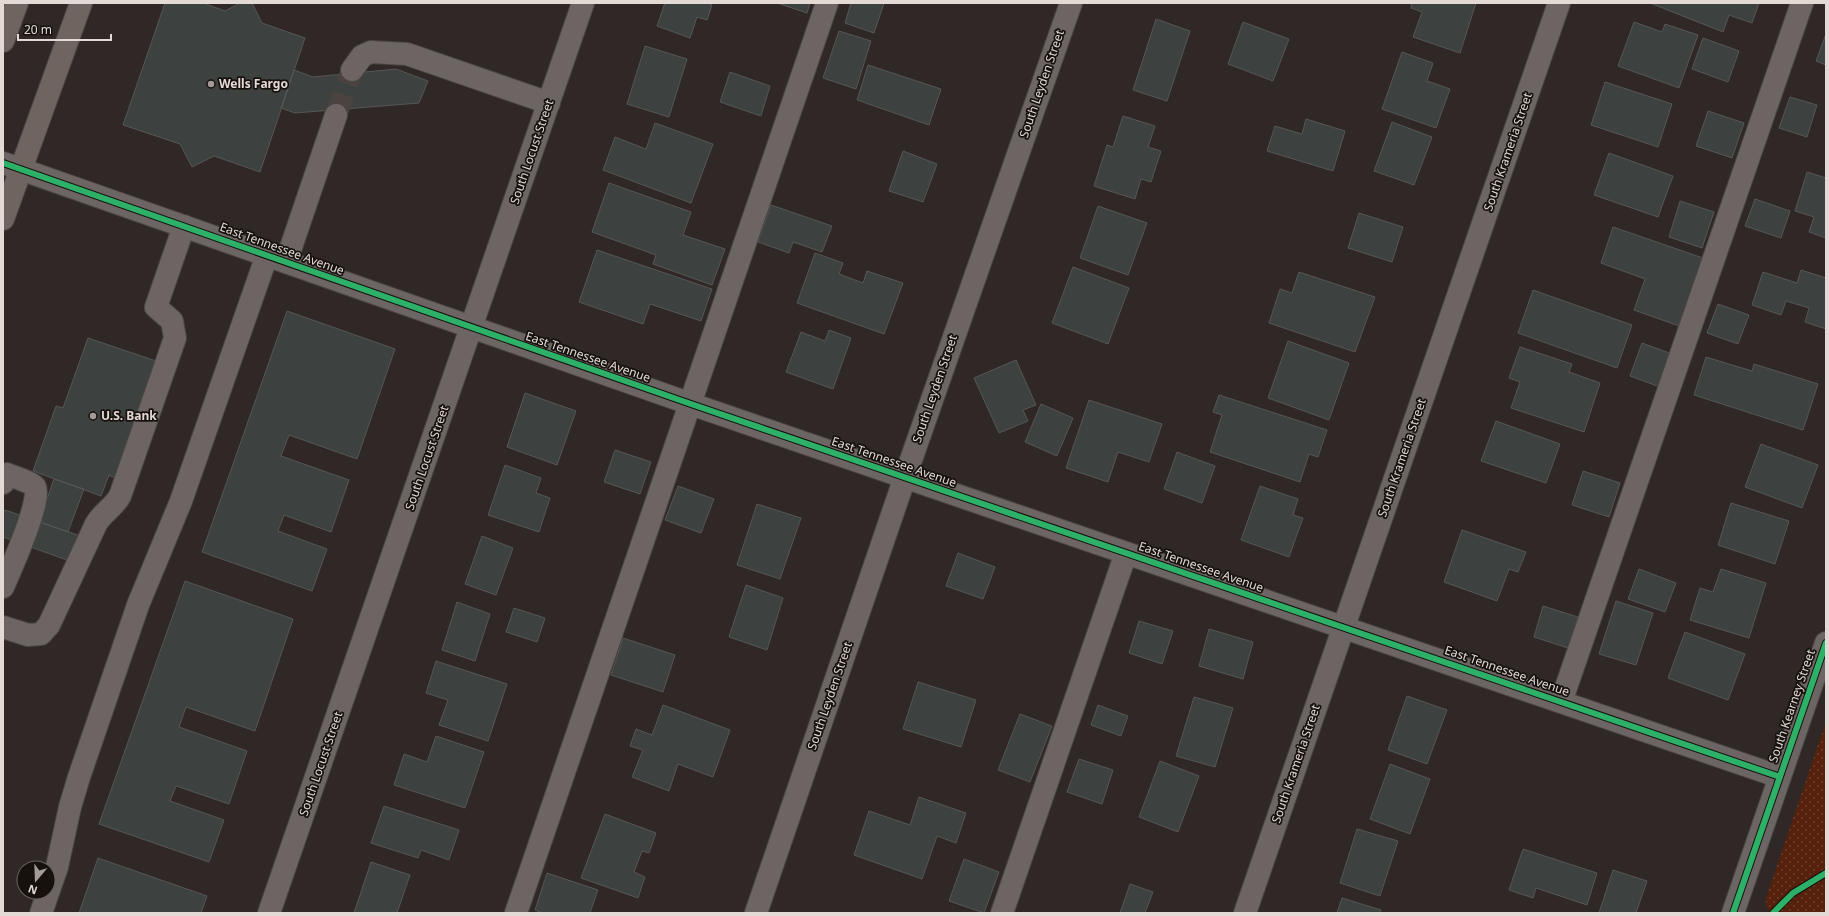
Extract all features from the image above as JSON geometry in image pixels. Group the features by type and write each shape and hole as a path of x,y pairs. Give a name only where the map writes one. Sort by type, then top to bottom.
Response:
{"main road":[{"path":"3,41 17,3"},
{"path":"3,219 12,166 82,3"}],"street":[{"name":"South Locust Street","path":"269,913 583,3"},
{"path":"516,913 827,3"},
{"name":"South Leyden Street","path":"756,913 905,477 1071,3"},
{"name":"South Krameria Street","path":"1245,913 1559,3"},
{"path":"1561,702 1802,3"},
{"path":"352,70 362,56 371,52 407,54 549,103"},
{"path":"41,913 57,867 70,807 79,777 138,605 178,508 276,259 336,115"},
{"name":"East Tennessee Avenue","path":"12,166 691,404 1780,777"},
{"path":"3,627 28,635 36,636 41,634 49,625 99,518 113,507 120,496 175,338 172,321 156,308 184,226"},
{"path":"3,483 7,474 31,484 35,487 36,493 27,526 3,586"},
{"path":"1002,913 1126,553"},
{"name":"South Kearney Street","path":"1733,913 1826,643"}],"shaded area":[{"path":"1826,722 1826,913 1770,913 1766,906 1766,898"}],"building":[{"path":"165,3 203,3 225,11 240,3 252,3 262,23 305,38 260,172 214,156 192,167 180,144 123,125"},
{"path":"665,3 706,3 712,5 707,20 697,17 690,38 657,26"},
{"path":"777,3 810,3 807,13"},
{"path":"851,3 884,3 874,33 845,23"},
{"path":"1412,3 1476,3 1460,53 1413,37 1422,12 1411,8"},
{"path":"1650,3 1759,3 1752,23 1729,15 1723,32"},
{"path":"1156,19 1190,31 1167,101 1133,90"},
{"path":"1243,22 1289,39 1273,81 1228,64"},
{"path":"1634,22 1662,32 1665,24 1698,35 1679,88 1618,66"},
{"path":"839,31 871,41 856,89 823,78"},
{"path":"1826,34 1826,65 1816,61"},
{"path":"1703,38 1739,51 1728,82 1692,69"},
{"path":"645,46 687,59 669,117 627,104"},
{"path":"1402,52 1433,63 1427,81 1450,89 1436,128 1382,109"},
{"path":"868,65 941,89 929,125 857,100"},
{"path":"396,69 428,81 419,103 295,113 281,108 294,70 313,77"},
{"path":"730,72 770,86 761,116 720,102"},
{"path":"1605,82 1672,104 1658,147 1591,125"},
{"path":"1790,97 1817,105 1807,137 1779,128"},
{"path":"1708,111 1744,123 1732,158 1696,146"},
{"path":"1123,116 1155,126 1148,147 1161,151 1151,182 1141,179 1135,199 1094,186 1107,145 1113,147"},
{"path":"1306,119 1345,131 1333,171 1267,151 1275,126 1302,134"},
{"path":"1392,122 1432,137 1414,185 1374,171"},
{"path":"655,123 713,144 691,203 603,170 615,137 646,149"},
{"path":"903,151 937,164 923,202 889,191"},
{"path":"1609,153 1673,176 1658,217 1594,195"},
{"path":"1807,172 1826,178 1826,238 1809,232 1814,217 1795,211"},
{"path":"609,183 691,212 683,235 725,249 712,285 653,264 656,255 592,232"},
{"path":"1755,199 1790,211 1781,238 1745,226"},
{"path":"1680,201 1714,212 1702,248 1669,237"},
{"path":"771,205 832,226 822,252 793,242 789,253 758,242"},
{"path":"1098,206 1147,223 1128,275 1080,258"},
{"path":"1359,213 1403,227 1392,262 1348,248"},
{"path":"1613,227 1706,259 1682,327 1634,310 1645,279 1601,263"},
{"path":"597,250 712,289 701,321 650,304 643,324 579,302"},
{"path":"815,253 843,263 839,274 863,283 867,271 903,283 884,334 797,303"},
{"path":"1073,267 1129,288 1108,344 1052,323"},
{"path":"1801,270 1826,278 1826,329 1805,322 1809,308 1786,301 1781,315 1752,305 1763,272 1797,283"},
{"path":"1299,272 1375,297 1355,352 1269,323 1280,289 1292,293"},
{"path":"1533,290 1632,325 1617,368 1518,333"},
{"path":"1718,304 1749,315 1738,344 1707,333"},
{"path":"287,311 395,349 357,459 289,435 281,456 349,480 331,532 284,515 278,531 327,549 312,591 202,552"},
{"path":"829,330 851,338 833,389 786,372 801,332 825,341"},
{"path":"88,338 156,361 115,478 109,475 101,496 33,471 56,406 63,408"},
{"path":"1288,341 1349,363 1329,420 1268,398"},
{"path":"1642,343 1672,354 1660,387 1630,376"},
{"path":"1520,347 1572,364 1569,372 1600,383 1584,432 1511,408 1520,382 1509,378"},
{"path":"1706,357 1752,371 1754,364 1818,384 1803,430 1694,395"},
{"path":"1016,360 1036,405 1023,410 1028,421 999,433 974,378"},
{"path":"525,393 576,411 557,465 507,447"},
{"path":"1219,395 1327,430 1318,457 1309,454 1300,482 1210,452 1222,415 1213,412"},
{"path":"1089,400 1162,424 1149,462 1118,452 1108,482 1066,468"},
{"path":"1041,404 1073,418 1057,456 1025,442"},
{"path":"1496,421 1560,444 1546,483 1481,461"},
{"path":"1761,444 1818,465 1802,508 1745,487"},
{"path":"615,450 651,462 640,494 604,482"},
{"path":"1177,452 1215,466 1202,503 1164,489"},
{"path":"505,465 541,478 536,493 550,498 539,532 488,515"},
{"path":"1583,471 1620,483 1609,517 1572,505"},
{"path":"54,479 84,489 68,532 39,522"},
{"path":"678,486 714,499 701,533 665,520"},
{"path":"1260,486 1298,499 1293,515 1303,518 1289,557 1241,540"},
{"path":"1731,503 1789,521 1775,564 1718,545"},
{"path":"757,504 801,518 780,579 737,565"},
{"path":"5,510 95,541 86,567 3,537 3,514"},
{"path":"1462,530 1526,552 1518,572 1509,569 1497,601 1444,582"},
{"path":"482,536 513,548 496,595 465,584"},
{"path":"958,553 995,567 983,599 946,586"},
{"path":"1639,569 1676,583 1665,612 1628,599"},
{"path":"1721,569 1766,583 1749,638 1690,620 1700,588 1713,592"},
{"path":"185,581 293,619 255,731 186,707 179,727 247,751 229,804 176,786 170,801 224,820 209,862 99,824"},
{"path":"746,585 783,598 767,650 729,637"},
{"path":"1616,601 1653,613 1636,665 1599,654"},
{"path":"457,602 490,614 475,661 442,650"},
{"path":"1543,606 1578,617 1568,648 1534,637"},
{"path":"514,608 545,618 537,642 506,632"},
{"path":"1139,621 1173,631 1162,664 1129,653"},
{"path":"1209,629 1253,642 1243,679 1199,666"},
{"path":"1685,632 1745,654 1728,700 1668,678"},
{"path":"623,638 675,655 663,692 611,675"},
{"path":"436,661 507,684 488,741 439,725 448,700 426,693"},
{"path":"918,682 976,700 961,747 903,729"},
{"path":"1407,696 1447,710 1427,764 1388,750"},
{"path":"1194,697 1233,708 1215,767 1176,756"},
{"path":"663,705 730,730 713,777 678,764 669,791 632,777 643,750 630,746 636,729 652,735"},
{"path":"1098,705 1128,716 1121,736 1091,725"},
{"path":"1020,714 1052,726 1030,782 998,770"},
{"path":"436,736 484,752 465,808 394,785 404,754 427,762"},
{"path":"1079,759 1113,770 1102,804 1067,792"},
{"path":"1160,761 1199,776 1178,832 1139,817"},
{"path":"1390,764 1430,779 1410,834 1370,819"},
{"path":"919,797 966,813 956,843 937,836 922,879 854,855 869,811 910,825"},
{"path":"384,806 459,830 449,860 421,850 418,858 371,843"},
{"path":"605,814 656,833 649,853 642,851 634,872 645,877 638,898 581,878"},
{"path":"1357,829 1398,841 1380,896 1340,883"},
{"path":"1523,849 1597,873 1587,905 1536,888 1533,898 1509,890"},
{"path":"98,858 207,896 201,913 79,913"},
{"path":"964,859 999,872 984,913 949,901"},
{"path":"371,862 410,875 397,913 354,913"},
{"path":"1613,870 1647,881 1636,913 1599,913"},
{"path":"547,873 598,890 590,913 542,913 535,910"},
{"path":"1130,884 1153,892 1145,913 1120,913"},
{"path":"1342,898 1381,910 1380,913 1337,913"}],"tunnel":[{"path":"336,115 352,70"}],"cycle path":[{"path":"3,163 691,404 1780,777"},
{"path":"1733,913 1826,643"},
{"path":"1773,913 1793,893 1826,873"}],"place":[{"name":"Wells Fargo","path":"211,84"},
{"name":"U.S. Bank","path":"93,416"}]}
